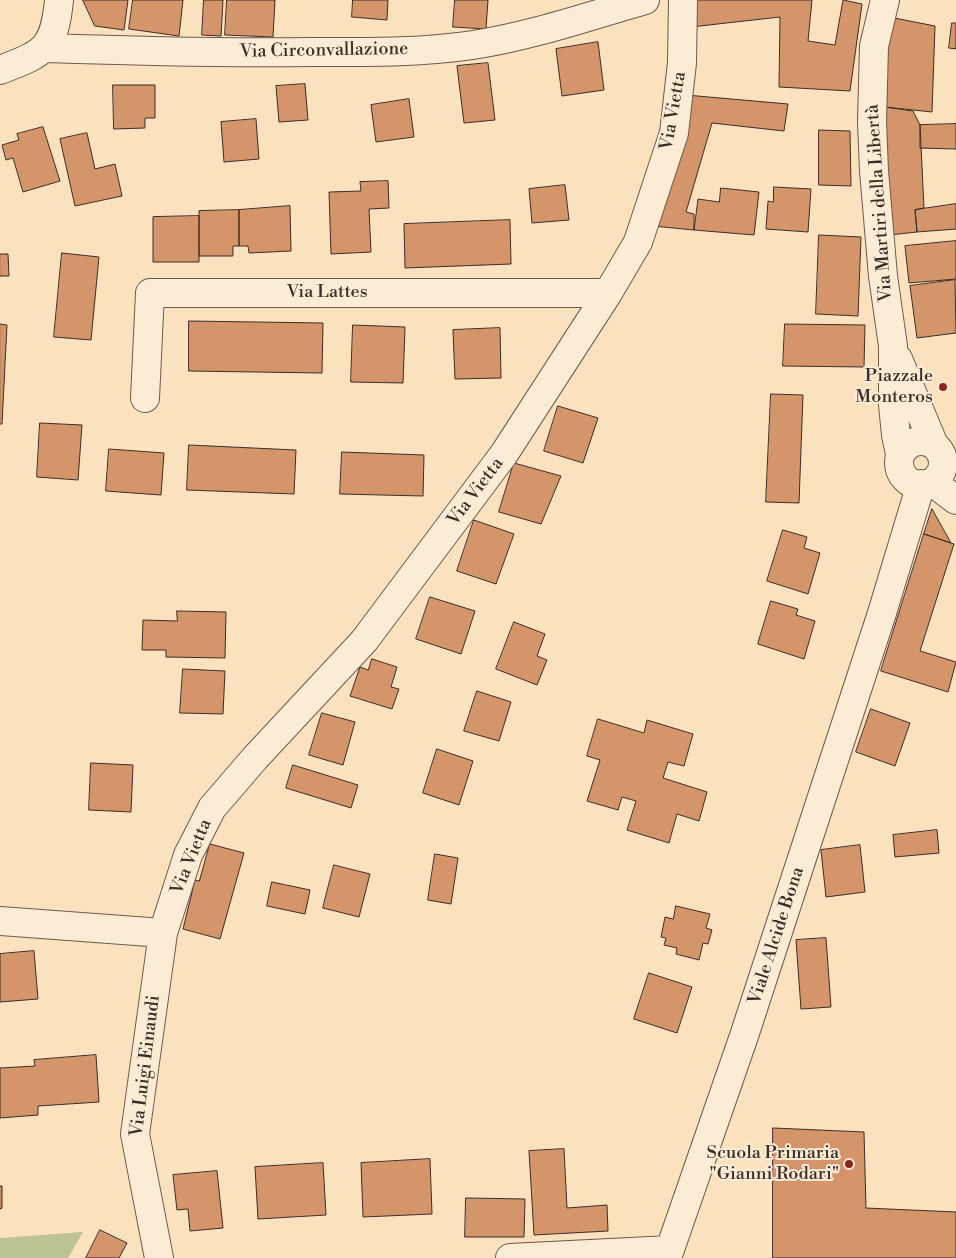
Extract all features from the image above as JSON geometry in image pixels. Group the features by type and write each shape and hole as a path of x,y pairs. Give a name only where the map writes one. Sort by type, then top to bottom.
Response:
{"street":[{"path":"0,70 35,56 46,48 54,32 60,0"},
{"name":"Via Circonvallazione","path":"46,48 204,52 431,50 474,45 536,32 645,0"},
{"name":"Via Vietta","path":"163,933 188,855 212,808 255,758 364,641 504,454 608,293 638,242 674,134 682,63 683,0"},
{"name":"Via Martiri della Libertà","path":"885,0 874,46 872,122 874,171 883,276 893,346 893,405 896,435 923,477"},
{"name":"Via Lattes","path":"145,398 150,294 608,293"},
{"name":"Via Martiri della Libertà","path":"893,346 938,450"},
{"path":"923,477 942,470 938,450 928,442 915,441 904,448 923,477 956,500"},
{"name":"Viale Alcide Bona","path":"668,1254 744,1036 882,613 896,542 923,477"},
{"path":"0,922 163,933"},
{"name":"Via Luigi Einaudi","path":"159,1258 135,1134 163,933"},
{"path":"510,1258 668,1254"}],"green space":[{"path":"83,1232 68,1258 0,1258 0,1238"}],"building":[{"path":"83,0 128,0 124,30 95,26"},
{"path":"133,0 183,0 179,36 129,29"},
{"path":"204,0 223,0 221,36 202,35"},
{"path":"227,0 275,0 273,37 225,35"},
{"path":"353,0 388,0 387,20 352,17"},
{"path":"455,0 488,0 486,29 453,27"},
{"path":"691,0 812,0 808,41 835,45 843,0 862,4 850,91 779,87 780,17 691,27"},
{"path":"889,17 935,26 932,112 885,107"},
{"path":"952,23 956,23 956,49 949,48"},
{"path":"598,42 604,90 562,96 556,49"},
{"path":"488,63 495,120 464,123 457,66"},
{"path":"305,84 308,120 279,122 276,86"},
{"path":"113,85 155,85 155,118 145,118 145,128 114,129"},
{"path":"686,95 788,104 784,131 712,123 686,212 694,214 694,230 653,226"},
{"path":"409,99 414,137 376,142 371,105"},
{"path":"885,107 913,111 920,125 924,208 915,210 917,232 889,235"},
{"path":"256,119 259,159 224,162 221,122"},
{"path":"956,124 956,149 920,148 920,125"},
{"path":"43,127 60,181 23,192 13,158 6,160 2,145 19,140 17,134"},
{"path":"819,130 850,131 851,186 819,185"},
{"path":"87,133 95,169 115,164 122,196 75,206 60,139"},
{"path":"388,181 389,208 369,209 371,252 331,254 329,192 361,191 360,182"},
{"path":"565,185 569,220 532,223 529,189"},
{"path":"774,187 811,189 808,232 766,229 768,201 773,202"},
{"path":"721,188 759,192 754,235 694,230 698,199 719,202"},
{"path":"956,204 956,229 917,232 915,210"},
{"path":"290,206 291,251 249,253 248,246 239,246 239,210"},
{"path":"239,210 239,246 233,246 233,256 199,256 199,211"},
{"path":"199,216 199,262 153,262 153,217"},
{"path":"510,220 511,264 405,268 404,224"},
{"path":"819,235 861,237 858,316 816,314"},
{"path":"956,241 956,279 909,283 905,246"},
{"path":"62,253 99,257 91,340 54,337"},
{"path":"0,254 8,254 9,276 0,276"},
{"path":"955,280 956,333 917,338 910,286"},
{"path":"189,321 323,323 322,373 189,371"},
{"path":"0,324 7,325 2,424 0,424"},
{"path":"785,324 865,325 864,367 783,366"},
{"path":"353,325 405,327 403,383 351,382"},
{"path":"500,328 501,378 455,379 453,330"},
{"path":"771,394 803,395 799,503 766,502"},
{"path":"558,406 598,418 583,463 544,451"},
{"path":"40,423 82,425 78,480 37,477"},
{"path":"189,445 296,450 294,494 187,490"},
{"path":"109,449 164,453 161,495 106,491"},
{"path":"342,452 424,455 423,496 340,494"},
{"path":"514,463 561,476 541,524 499,512"},
{"path":"932,509 951,543 924,534"},
{"path":"474,520 514,534 496,584 457,571"},
{"path":"783,530 807,537 804,548 820,553 808,594 767,581"},
{"path":"924,534 954,544 920,651 956,662 948,692 881,671"},
{"path":"430,597 475,611 461,654 416,639"},
{"path":"771,601 798,609 796,615 815,621 804,659 758,644"},
{"path":"177,611 226,612 225,658 166,657 166,650 142,650 143,620 177,621"},
{"path":"514,622 545,634 537,656 547,660 537,685 496,669"},
{"path":"372,659 397,667 391,687 399,689 392,709 350,696 360,667 368,670"},
{"path":"183,669 225,671 223,714 180,713"},
{"path":"477,691 511,702 499,741 464,731"},
{"path":"871,709 910,723 895,766 856,752"},
{"path":"322,713 355,722 343,765 309,755"},
{"path":"598,719 644,733 647,720 693,734 684,766 668,762 663,778 707,792 699,821 677,814 669,843 627,830 636,801 622,797 618,810 587,801 600,760 587,756"},
{"path":"437,749 473,761 459,805 423,793"},
{"path":"91,763 133,765 131,812 89,810"},
{"path":"293,765 358,785 351,808 286,788"},
{"path":"937,830 939,853 895,857 893,835"},
{"path":"210,844 244,853 220,939 183,929 195,880 199,881"},
{"path":"860,845 865,892 826,897 821,850"},
{"path":"435,854 458,858 451,904 428,900"},
{"path":"334,865 370,874 359,917 323,908"},
{"path":"272,882 310,890 305,914 267,906"},
{"path":"676,906 710,914 706,928 712,930 708,944 703,943 699,960 676,954 677,948 664,945 666,938 661,937 665,917 673,919"},
{"path":"826,938 831,1007 801,1009 796,940"},
{"path":"34,951 38,999 0,1002 0,954"},
{"path":"649,973 692,987 677,1033 634,1019"},
{"path":"96,1055 99,1102 38,1106 38,1115 0,1118 0,1068 35,1066 34,1060"},
{"path":"773,1128 864,1132 866,1208 956,1212 956,1258 773,1258"},
{"path":"564,1149 567,1208 607,1205 608,1231 534,1235 529,1151"},
{"path":"430,1159 432,1214 363,1217 361,1163"},
{"path":"323,1163 326,1215 258,1219 255,1167"},
{"path":"217,1171 223,1228 190,1231 188,1209 177,1210 173,1175"},
{"path":"0,1186 2,1186 2,1208 0,1209"},
{"path":"466,1198 525,1199 524,1237 465,1237"},
{"path":"100,1230 127,1243 119,1258 86,1258"}],"place":[{"name":"Piazzale Monteros","path":"943,387"},
{"name":"Scuola Primaria \"Gianni Rodari\"","path":"849,1164"}]}
